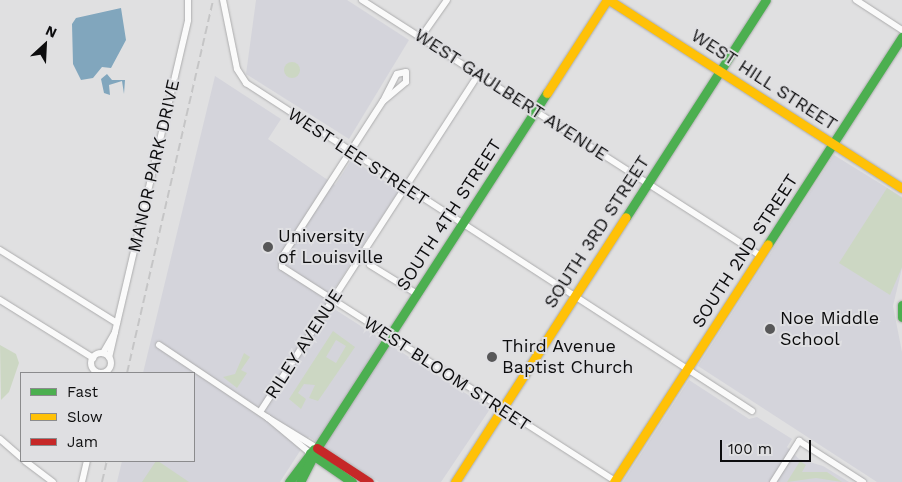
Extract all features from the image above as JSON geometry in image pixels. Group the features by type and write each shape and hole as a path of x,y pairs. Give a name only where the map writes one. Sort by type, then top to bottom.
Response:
{"main road":[{"name":"WEST HILL STREET","path":"608,0 902,188"},
{"name":"SOUTH 4TH STREET","path":"288,482 313,452 608,0"},
{"name":"SOUTH 3RD STREET","path":"455,482 766,0"},
{"name":"SOUTH 2ND STREET","path":"614,482 902,37"},
{"path":"902,305 902,317"},
{"name":"SOUTH 4TH STREET","path":"300,482 313,452"},
{"path":"313,452 352,482"},
{"path":"313,452 369,482"}],"street":[{"name":"MANOR PARK DRIVE","path":"105,372 111,364 109,357 188,20 188,0"},
{"name":"WEST LEE STREET","path":"223,0 243,81 405,188 752,410"},
{"name":"WEST GAULBERT AVENUE","path":"362,0 760,256"},
{"path":"421,37 447,0"},
{"path":"856,0 902,30"},
{"path":"350,152 383,101 396,74 406,72 402,87 383,101"},
{"name":"RILEY AVENUE","path":"260,412 479,74"},
{"name":"WEST BLOOM STREET","path":"350,152 281,264 389,337 614,482"},
{"path":"0,250 117,323"},
{"path":"370,265 417,294"},
{"path":"0,300 93,358 103,353 109,357"},
{"name":"MANOR PARK DRIVE","path":"103,353 115,332"},
{"path":"159,345 260,412 313,452"},
{"name":"MANOR PARK DRIVE","path":"93,358 94,369 102,372"},
{"path":"0,439 20,456"},
{"path":"773,482 799,441 863,482"},
{"path":"27,462 53,482"},
{"path":"82,482 87,462"}],"shaded area":[{"path":"256,0 347,0 409,40 349,139 246,74"},
{"name":"University of Louisville","path":"215,76 281,119 268,139 335,185 352,159 399,191 325,303 490,409 441,482 379,482 309,437 280,482 117,482 122,462 195,462 195,372 143,372"},
{"name":"Noe Middle School","path":"834,155 902,197 902,268 893,306 902,352 902,482 877,482 698,366"},
{"path":"689,380 749,419 757,417 792,439 787,447 799,459 823,466 849,482 623,482"}],"green space":[{"path":"292,62 298,64 300,70 298,76 292,78 286,76 284,70 286,64"},
{"path":"887,188 902,198 902,267 890,295 839,263"},
{"path":"333,331 355,347 318,401 309,398 315,385 304,384 298,393 306,399 301,409 289,399","holes":["336,340 346,346 336,363 326,357"]},
{"path":"0,345 16,354 19,363 9,392 1,400"},
{"path":"244,353 250,357 241,370 247,373 237,388 223,377 235,374"},
{"path":"800,461 806,465 802,472 827,472 842,482 816,478 787,482"},
{"path":"155,462 159,462 189,482 142,482"}],"water":[{"path":"121,8 126,40 111,68 102,67 93,78 81,80 73,64 72,24 76,18"},
{"path":"107,74 112,80 125,80 124,94 122,81 109,85 110,95 104,93 101,79"}],"railway":[{"path":"127,372 213,0"},
{"path":"102,482 107,462"}],"traffic: fast":[{"path":"626,217 766,0"},
{"path":"768,244 902,37"},
{"path":"300,482 317,448 547,93"},
{"path":"902,305 902,317"},
{"path":"289,482 314,449"},
{"path":"310,453 352,482"}],"traffic: slow":[{"path":"547,93 607,0"},
{"path":"609,0 902,188"},
{"path":"455,482 626,217"},
{"path":"614,482 768,244"}],"traffic: jam":[{"path":"317,448 369,482"}],"place":[{"name":"University of Louisville","path":"268,247"},
{"name":"Noe Middle School","path":"770,329"},
{"name":"Third Avenue Baptist Church","path":"492,357"}]}
